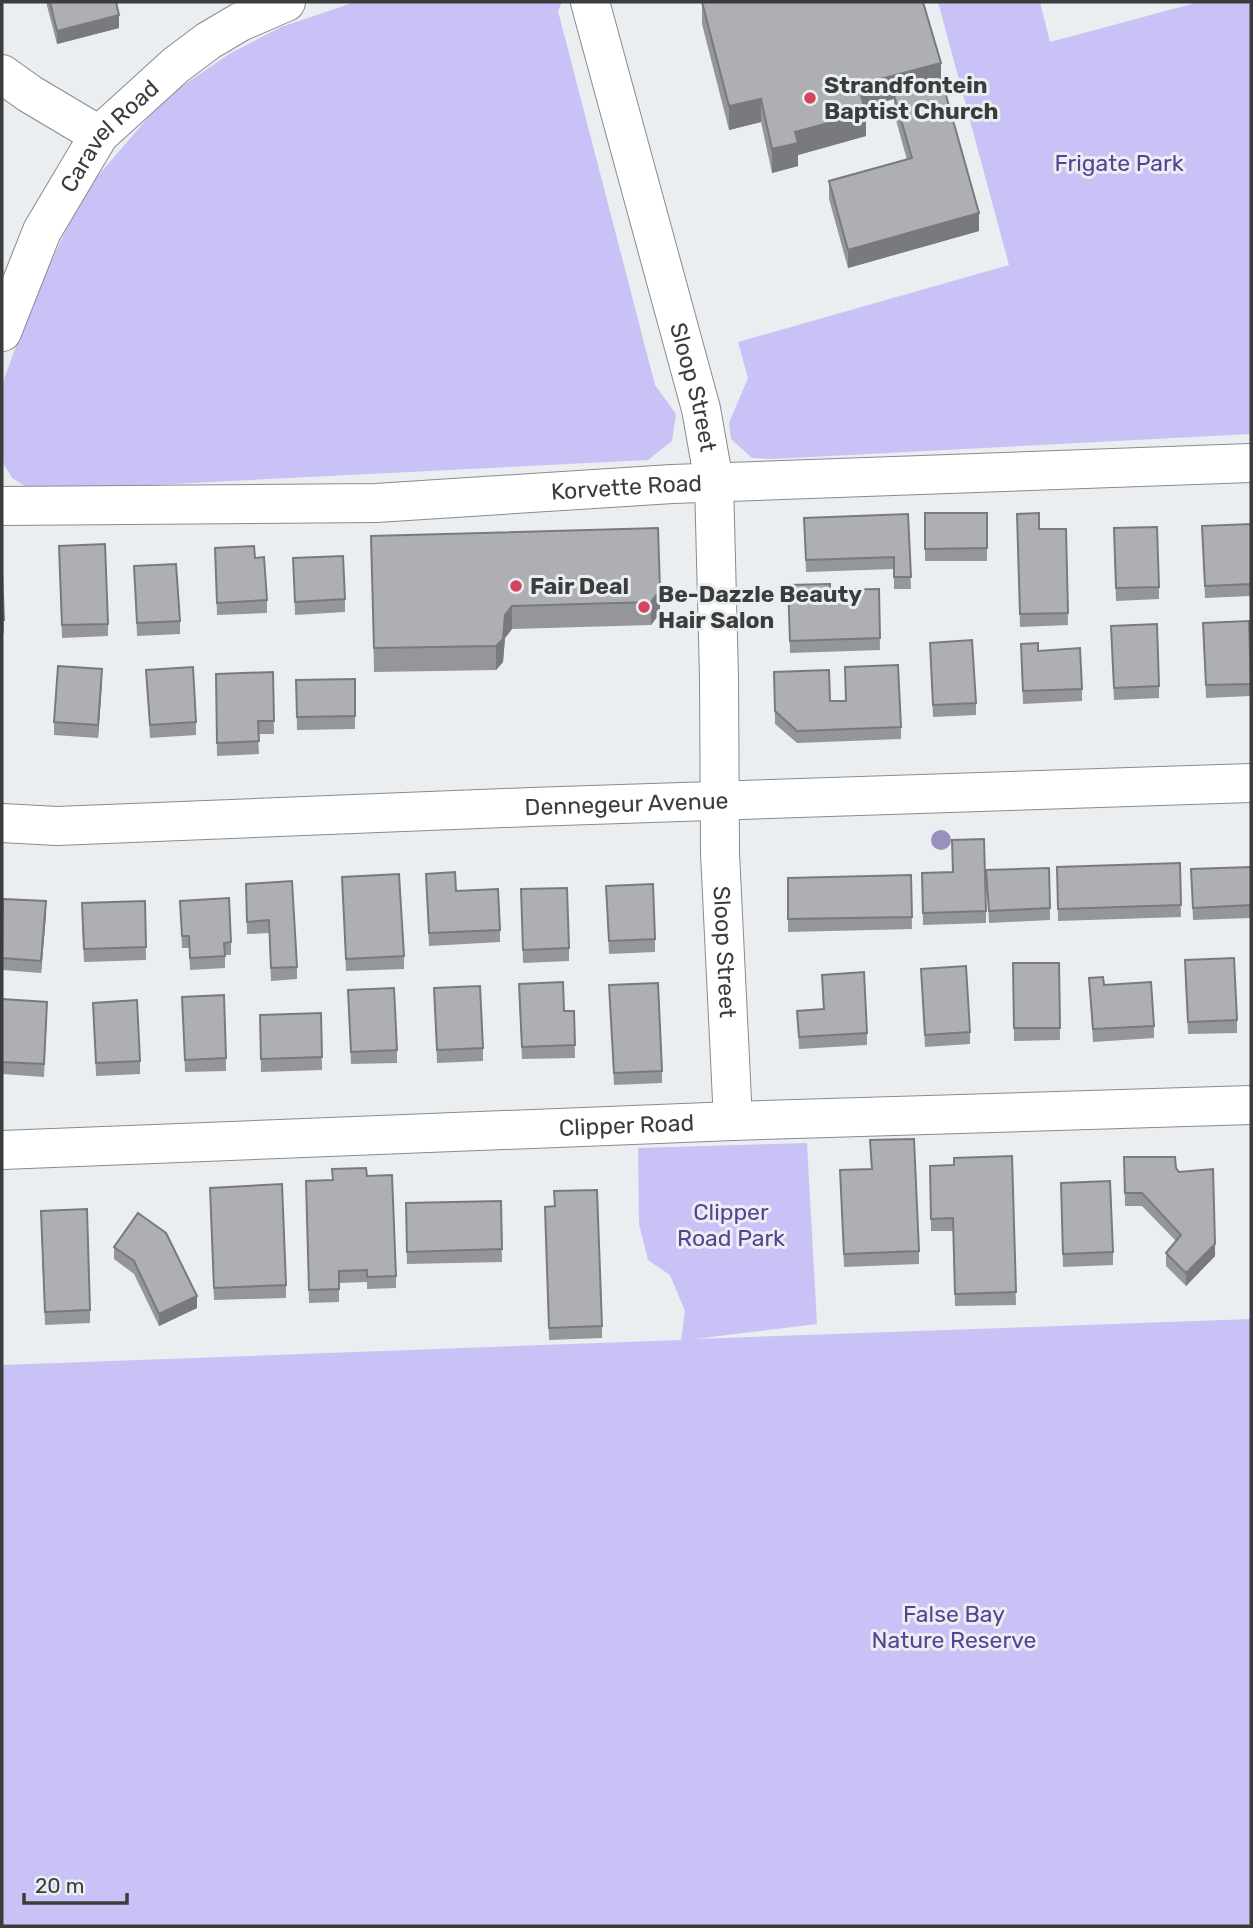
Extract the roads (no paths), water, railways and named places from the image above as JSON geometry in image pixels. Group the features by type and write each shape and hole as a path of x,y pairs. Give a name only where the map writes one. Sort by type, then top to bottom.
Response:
{"street":[{"name":"Caravel Road","path":"2,332 42,231 99,135 197,49 240,22 286,2"},
{"name":"Sloop Street","path":"590,2 701,409 714,482 721,867 733,1121"},
{"path":"2,74 99,135"},
{"name":"Korvette Road","path":"2,506 376,503 714,482 1251,463"},
{"name":"Dennegeur Avenue","path":"2,822 57,826 1251,783"},
{"name":"Clipper Road","path":"2,1150 733,1121 1251,1105"}],"place":[{"name":"Strandfontein Baptist Church","path":"810,98"},
{"name":"Fair Deal","path":"516,586"},
{"name":"Be-Dazzle Beauty Hair Salon","path":"644,607"}],"park label":[{"name":"Frigate Park","path":"1119,163"},
{"name":"Clipper Road Park","path":"731,1225"},
{"name":"False Bay Nature Reserve","path":"954,1627"}]}
